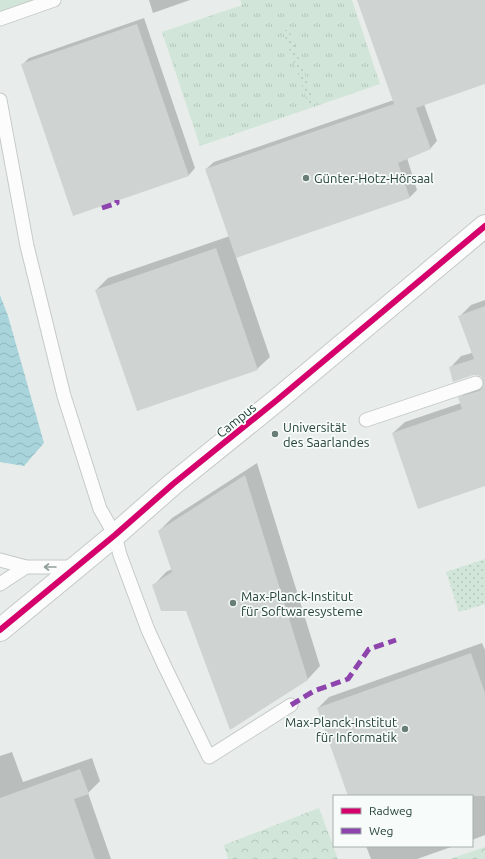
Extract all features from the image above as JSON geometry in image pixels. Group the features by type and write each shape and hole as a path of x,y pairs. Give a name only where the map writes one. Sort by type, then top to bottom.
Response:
{"street":[{"name":"Campus","path":"0,630 115,535 173,484 277,400 485,226"}],"lane":[{"path":"0,19 54,0"},
{"path":"0,100 27,246 64,396 100,509 115,535 120,555 148,630 165,668 209,756 291,705"},
{"path":"366,420 476,383"},
{"path":"0,560 26,567 75,567"},
{"path":"0,584 26,567"}],"green space":[{"path":"0,0 54,0 0,19"},
{"path":"240,0 352,0 380,84 200,146 162,32 242,5"},
{"path":"289,29 315,104 309,106 283,31"},
{"path":"485,559 485,604 459,612 446,572"},
{"path":"319,808 338,859 228,859 224,845"},
{"path":"485,847 485,859 450,859"}],"water":[{"path":"0,295 8,316 44,443 24,466 0,462"}],"building":[{"path":"357,0 485,0 485,84 416,108 431,149 398,163 410,198 236,258 205,169 394,104"},
{"path":"137,24 189,176 73,216 21,64"},
{"path":"216,248 258,370 137,411 95,290"},
{"path":"485,306 485,486 418,509 392,433 462,409 458,397 479,391 482,388 484,381 482,377 478,375 473,375 453,382 449,367 474,359 458,316"},
{"name":"Max-Planck-Institut für Softwaresysteme","path":"245,475 308,680 230,730 186,611 161,611 152,585 172,572 158,531"},
{"name":"Max-Planck-Institut für Informatik","path":"471,653 485,693 485,796 348,795 317,708"},
{"path":"80,769 89,794 74,799 95,859 0,859 0,798"}],"marked path":[{"path":"102,208 117,203 117,200"},
{"path":"291,705 314,691 348,679 369,649 396,640"}],"cycle path":[{"path":"0,630 115,535 173,484 277,400 485,226"}],"place":[{"name":"Günter-Hotz-Hörsaal","path":"306,178"},
{"name":"Universität des Saarlandes","path":"275,434"},
{"name":"Max-Planck-Institut für Softwaresysteme","path":"233,603"},
{"name":"Max-Planck-Institut für Informatik","path":"405,729"}]}
